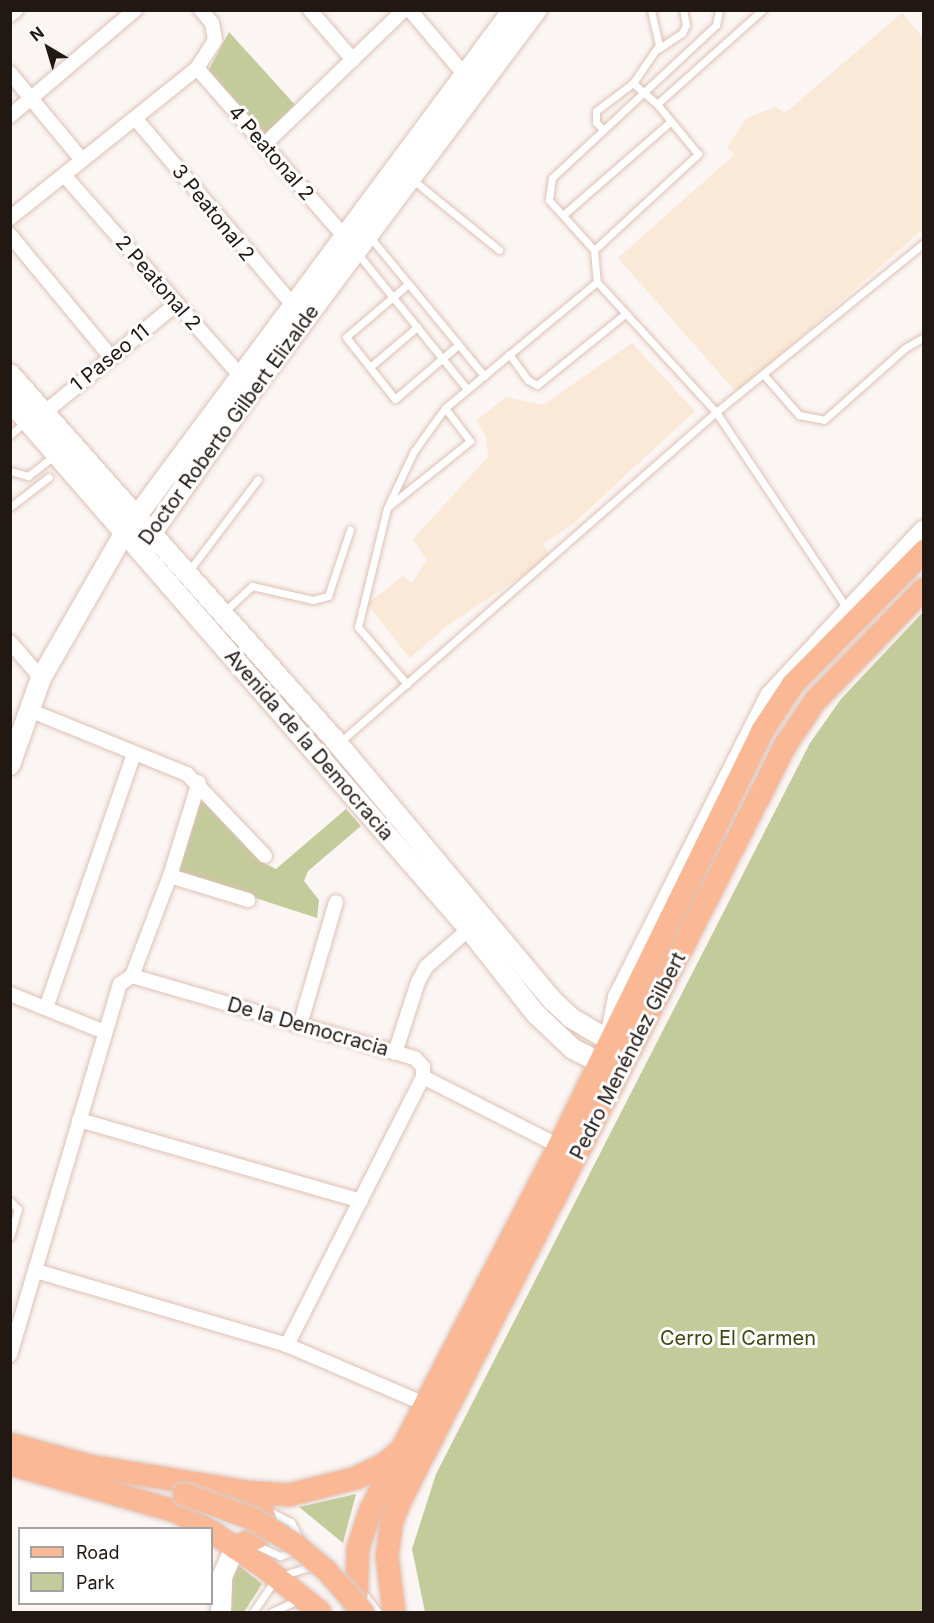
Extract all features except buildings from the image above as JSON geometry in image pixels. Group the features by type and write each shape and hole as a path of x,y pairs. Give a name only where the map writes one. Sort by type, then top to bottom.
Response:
{"main road":[{"name":"Pedro Menéndez Gilbert","path":"356,1612 349,1579 364,1527 559,1146 757,740 777,706 851,614 924,550"},
{"name":"Pedro Menéndez Gilbert","path":"394,1612 387,1556 392,1521 400,1501 801,720 924,589"},
{"path":"779,685 814,661"},
{"path":"90,1466 254,1500 330,1487 383,1465 407,1443"},
{"path":"10,1444 184,1494 255,1520 296,1545 326,1570 363,1612"},
{"path":"10,1464 178,1512 204,1527"},
{"path":"242,1544 258,1537 267,1524 254,1500"},
{"path":"213,1532 242,1544 317,1609"}],"street":[{"path":"10,15 16,10"},
{"path":"10,116 135,10"},
{"path":"10,218 197,68 215,40 212,23 201,10"},
{"path":"310,10 353,60"},
{"path":"264,145 404,10"},
{"path":"410,10 465,75"},
{"name":"Doctor Roberto Gilbert Elizalde","path":"404,178 465,75 520,14"},
{"name":"Doctor Roberto Gilbert Elizalde","path":"106,565 131,525 247,383 351,244 404,178 520,14"},
{"name":"4 Peatonal 2","path":"197,68 351,244"},
{"path":"10,73 82,160"},
{"name":"3 Peatonal 2","path":"135,118 294,306"},
{"name":"2 Peatonal 2","path":"64,175 247,383"},
{"name":"Doctor Roberto Gilbert Elizalde","path":"106,565 146,542 294,306 351,244 368,235 384,201"},
{"path":"10,235 111,357"},
{"name":"1 Paseo 11","path":"36,416 176,304"},
{"path":"10,374 36,416 131,525"},
{"name":"Avenida de la Democracia","path":"10,401 36,416 57,454 146,542 554,1033 600,1063 626,1062"},
{"name":"Pedro Menéndez Gilbert","path":"610,1042 618,997 753,726 779,685 851,614 924,530"},
{"name":"Avenida de la Democracia","path":"146,542 186,574 338,744 553,1001 571,1018 610,1042 626,1062"},
{"path":"10,765 41,678 106,565"},
{"path":"10,642 41,678"},
{"path":"29,710 199,782 265,856"},
{"path":"46,1008 135,754"},
{"path":"10,1355 120,984 132,976 170,876 199,782"},
{"path":"170,876 248,900"},
{"path":"300,1025 336,902"},
{"path":"395,1053 422,975 469,929"},
{"name":"De la Democracia","path":"132,976 395,1053 418,1061 423,1067 423,1077"},
{"path":"10,994 105,1032"},
{"path":"287,1345 423,1077 559,1146"},
{"path":"79,1120 361,1201"},
{"path":"36,1271 287,1345 427,1406"},
{"path":"221,1612 222,1578 242,1544"},
{"path":"387,1556 405,1612"}],"lane":[{"path":"603,130 596,122 596,111 633,83 656,50 660,40 651,10"},
{"path":"656,50 682,33 686,25 683,10"},
{"path":"719,10 716,25 552,178 549,200 594,250 597,282 716,412 851,614"},
{"path":"657,104 762,10"},
{"path":"594,250 698,157 696,148 657,104 633,83"},
{"path":"563,215 671,121"},
{"path":"404,178 499,250"},
{"path":"368,235 484,376"},
{"path":"338,744 716,412 924,243"},
{"path":"351,244 467,389"},
{"path":"407,684 358,627 387,508 414,451 445,408 597,282"},
{"path":"407,285 346,337 395,399 458,345"},
{"path":"509,354 528,380 537,385 625,314"},
{"path":"370,367 417,327"},
{"path":"763,374 799,415 824,420 905,348 923,337"},
{"path":"387,508 470,441 445,408"},
{"path":"10,435 36,416"},
{"path":"10,471 28,476 57,454"},
{"path":"10,507 49,477"},
{"path":"186,574 258,479"},
{"path":"222,614 252,586 313,600 328,596 350,530"},
{"path":"10,1202 18,1209 10,1237"},
{"path":"242,1544 286,1557 300,1544 302,1538 291,1522 254,1500"},
{"path":"253,1612 278,1577 312,1566 325,1566 349,1579 378,1612"},
{"path":"272,1612 295,1601 317,1609"}],"shaded area":[{"path":"902,13 923,38 923,229 737,393 618,258 734,155 727,147 747,118 776,107 785,113"},
{"path":"632,343 695,411 573,524 543,544 551,557 448,625 410,658 367,604 403,576 412,583 427,560 413,539 488,457 486,436 476,421 506,397 543,405"}],"green space":[{"path":"229,32 297,107 267,135 208,71"},
{"name":"Cerro El Carmen","path":"923,612 923,1612 425,1612 412,1549 436,1474 810,743 841,699"},
{"path":"203,791 262,862 276,869 346,809 361,826 308,871 304,881 319,900 317,918 178,873"},
{"path":"356,1494 343,1543 299,1507"},
{"path":"237,1564 262,1584 244,1612 228,1612 226,1586"}]}
